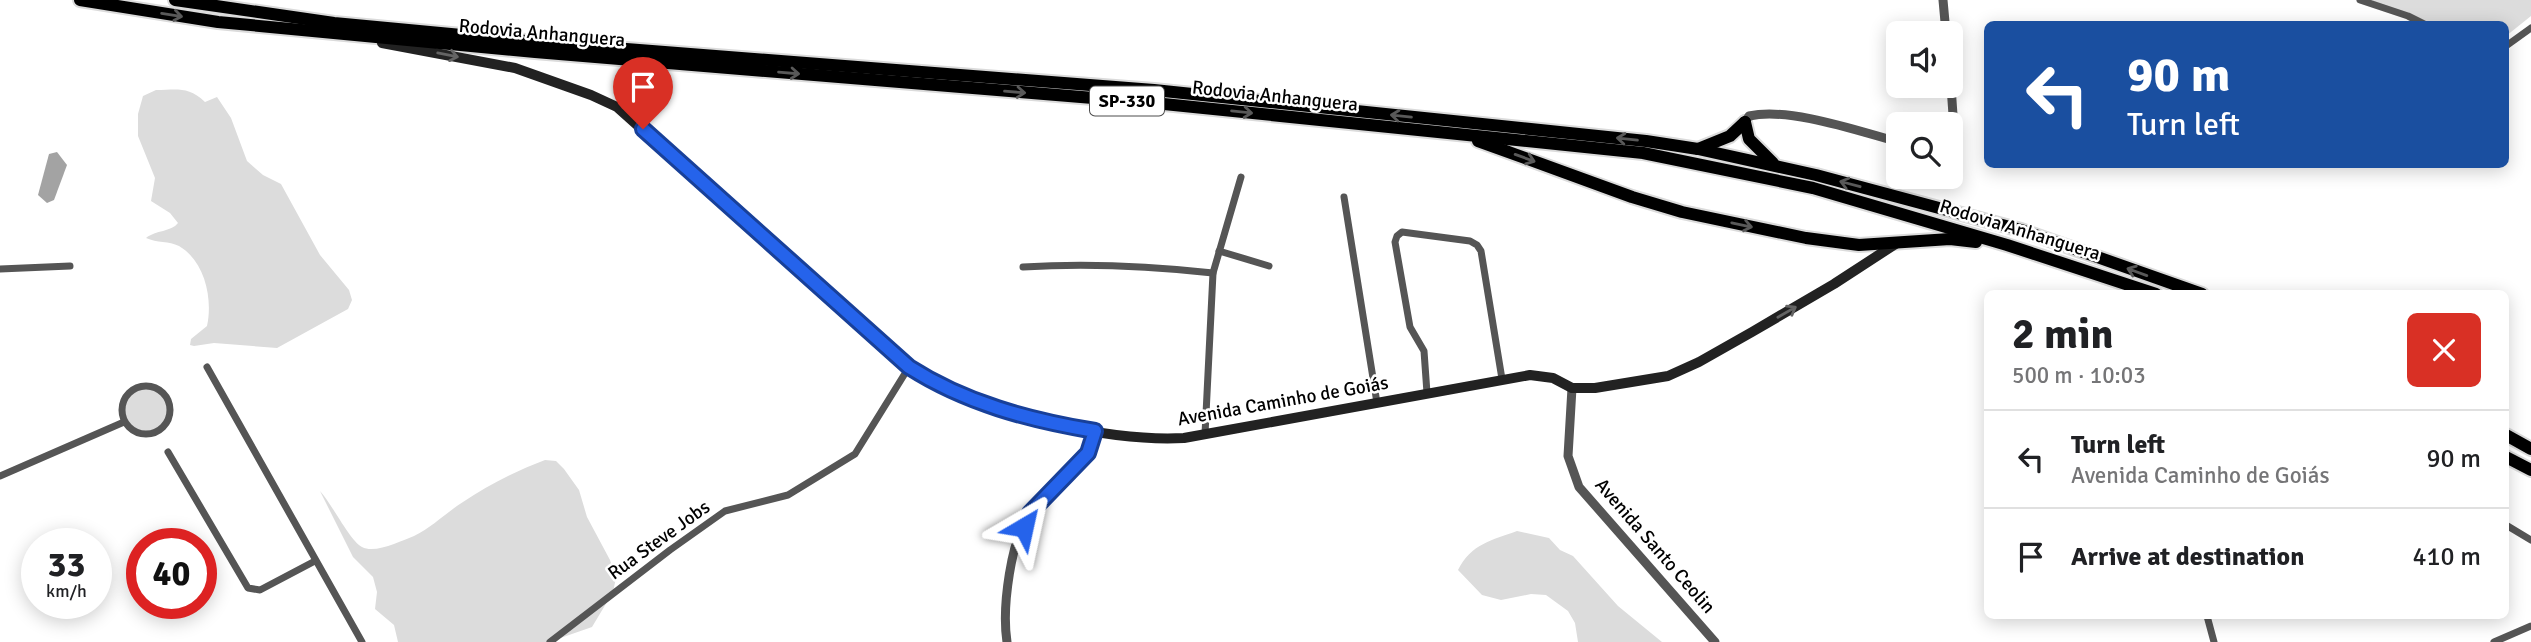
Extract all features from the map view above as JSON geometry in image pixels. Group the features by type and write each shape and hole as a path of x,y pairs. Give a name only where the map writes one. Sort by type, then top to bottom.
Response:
{"highway":[{"name":"Rodovia Anhanguera","path":"80,0 218,22 1154,103 1643,153 1814,188 2007,245 2144,290"},
{"name":"Rodovia Anhanguera","path":"175,0 347,24 537,42 1154,90 1646,141 1775,165 2021,230 2191,290"},
{"path":"1699,149 1730,136 1745,122 1749,139 1775,165"},
{"path":"1461,134 1632,197 1682,212 1837,243 1859,245 1950,239 2007,245"},
{"path":"2509,437 2531,449"},
{"path":"2509,459 2531,470"}],"main road":[{"name":"Avenida Caminho de Goiás","path":"333,33 515,68 617,107 909,367 936,384 983,405 1095,431 1166,439 1530,375 1553,378 1572,388 1595,388 1668,376 1728,346 1834,284 1899,242"}],"street":[{"path":"1943,0 1945,21"},
{"path":"2360,0 2418,21"},
{"path":"2509,45 2531,28"},
{"path":"1745,122 1749,116 1757,114 1779,115 1886,139"},
{"path":"1205,434 1213,273 1241,177"},
{"path":"1344,197 1377,403"},
{"path":"1427,393 1424,351 1410,327 1395,242 1402,232 1477,244 1481,251 1502,379"},
{"path":"1219,251 1269,266"},
{"path":"1023,267 1069,264 1213,273"},
{"path":"0,269 70,266"},
{"path":"206,367 362,642"},
{"name":"Rua Steve Jobs","path":"550,642 725,511 788,495 855,454 909,367"},
{"path":"152,387 159,390 169,402 169,418 165,425 152,434 136,433 124,422 122,406 129,393 136,388 152,387"},
{"name":"Avenida Santo Ceolin","path":"1572,388 1568,456 1579,486 1715,642"},
{"path":"0,475 124,422"},
{"path":"1007,642 1004,625 1018,540 1030,513 1088,453 1095,431"},
{"path":"168,452 247,588 260,590 315,561"},
{"path":"2509,528 2531,540"},
{"path":"2208,619 2214,642"},
{"path":"2494,642 2531,626"}],"shaded area":[{"path":"2371,0 2531,0 2531,16 2509,34 2509,21 2418,21"},
{"path":"156,90 188,91 205,102 217,97 231,118 247,161 263,175 281,184 320,255 349,290 352,300 348,309 277,348 214,343 190,345 191,339 207,326 209,315 208,293 201,271 188,253 179,246 146,238 178,223 170,213 151,201 155,178 138,136 138,114 143,96"},
{"path":"57,152 67,165 54,200 47,203 38,195 49,154"},
{"path":"146,389 161,395 167,410 161,425 146,431 131,425 125,410 131,395"},
{"path":"545,460 556,461 579,490 587,517 610,560 616,578 613,592 592,627 549,642 398,642 394,625 375,609 377,592 373,577 353,557 320,491 357,543 367,549 374,549 414,536 482,490"},
{"path":"1517,531 1549,538 1560,550 1573,556 1618,606 1662,642 1578,642 1575,623 1568,611 1546,595 1531,594 1501,600 1482,595 1458,570 1476,549 1491,540"}],"route":[{"path":"643,129 909,367 936,384 983,405 1095,431 1088,453 1030,513 1024,527"}]}
